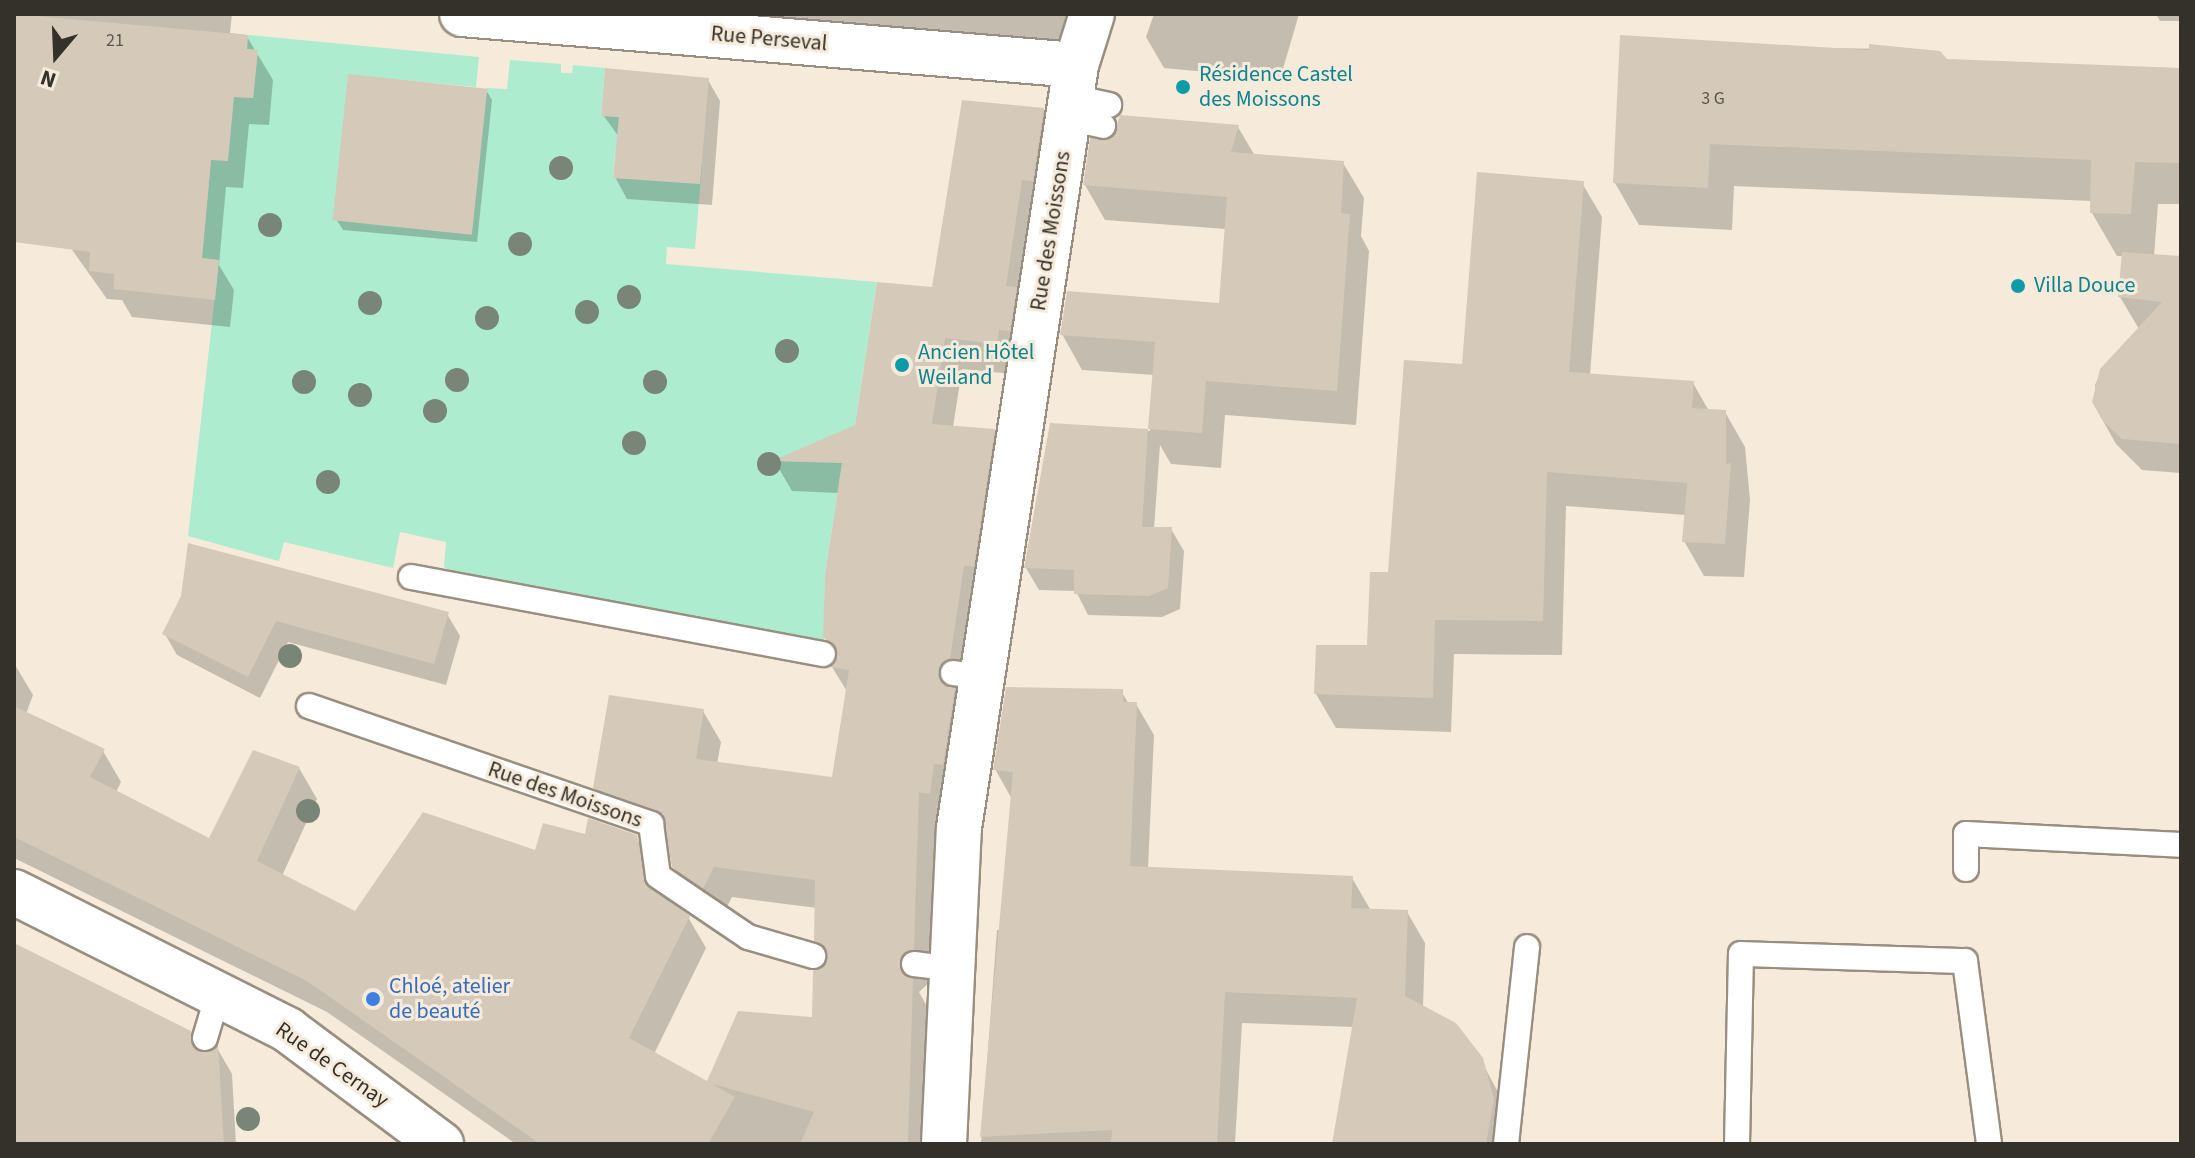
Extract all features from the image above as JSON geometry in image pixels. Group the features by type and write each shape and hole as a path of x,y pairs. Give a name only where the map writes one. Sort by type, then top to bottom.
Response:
{"street":[{"name":"Rue Perseval","path":"462,14 1086,102"},
{"name":"Rue des Moissons","path":"944,1144 933,966 959,828 967,675 1086,102 1092,14"},
{"name":"Rue de Cernay","path":"14,892 288,1030 441,1144"}],"lane":[{"path":"411,577 823,654"},
{"name":"Rue des Moissons","path":"309,706 651,824 658,876 748,937 813,956"},
{"path":"1966,869 1966,834 2181,845"},
{"path":"1506,1144 1527,947"},
{"path":"1737,1144 1741,954 1964,950 1989,1144"},
{"path":"205,1038 218,994"}],"green space":[{"path":"248,35 479,57 476,87 348,75 335,220 471,232 487,88 507,89 510,60 561,64 561,73 572,73 573,65 605,68 601,115 638,119 635,155 615,154 613,178 637,179 639,160 702,165 695,249 667,247 666,264 877,282 853,438 840,431 828,441 836,463 842,463 825,575 824,645 456,574 444,567 446,542 400,532 393,568 284,542 279,561 188,536 219,260 202,258 211,160 234,97 253,98 258,50 247,49"}],"building":[{"path":"14,14 248,35 247,49 258,50 253,98 234,97 228,161 211,160 202,258 219,260 215,300 114,289 114,274 89,271 90,252 14,242"},
{"path":"1620,35 1869,50 1869,44 1940,51 1947,59 2181,68 2181,163 2135,162 2131,214 2090,213 2091,160 1710,144 1708,188 1613,183"},
{"path":"605,68 709,78 700,184 613,178 619,117 601,116"},
{"path":"348,74 487,89 472,235 333,220"},
{"path":"962,100 1044,108 1033,181 1022,180 1006,286 1017,287 1010,331 999,330 997,344 945,338 932,424 995,429 974,566 964,566 950,659 938,670 943,684 955,688 943,765 934,764 930,794 919,792 914,949 899,963 904,975 913,979 908,1144 800,1144 814,1112 712,1084 735,1097 708,1144 540,1144 307,981 14,837 14,706 105,749 90,777 209,838 253,750 300,767 257,861 355,911 423,812 535,850 543,823 585,834 588,818 637,835 646,884 690,916 629,1038 707,1081 738,1011 812,1017 813,971 828,959 824,946 814,941 815,880 714,867 703,889 672,867 662,814 593,788 609,695 704,709 696,759 832,777 849,670 830,667 837,650 823,637 825,575 842,463 772,461 855,425 877,282 932,287"},
{"path":"1120,115 1239,125 1231,152 1344,161 1341,213 1350,214 1337,391 1206,381 1202,433 1148,429 1155,342 1060,335 1067,291 1219,303 1227,197 1083,185 1090,138 1113,137"},
{"path":"1477,172 1584,181 1569,372 1694,381 1692,408 1726,410 1726,464 1731,463 1725,544 1682,542 1687,483 1547,472 1543,621 1435,620 1433,698 1314,694 1316,645 1367,645 1370,572 1388,572 1404,360 1462,364"},
{"path":"2122,252 2181,256 2181,444 2122,439 2103,421 2092,402 2100,369 2162,302 2118,297"},
{"path":"1050,423 1148,429 1142,527 1172,527 1168,588 1149,596 1074,594 1074,570 1024,568"},
{"path":"188,543 449,612 434,664 276,621 248,677 162,634 181,596"},
{"path":"1006,687 1123,689 1123,702 1137,702 1130,866 1353,876 1351,908 1408,910 1405,996 1456,1023 1483,1058 1494,1099 1486,1144 1332,1144 1357,998 1225,992 1217,1144 1111,1144 1112,1130 980,1137 1013,772 993,770"},
{"path":"14,943 191,1031 191,1042 200,1052 218,1045 224,1144 14,1144"}],"place":[{"name":"Résidence Castel des Moissons","path":"1183,87"},
{"name":"Villa Douce","path":"2018,286"},
{"name":"Ancien Hôtel Weiland","path":"902,365"},
{"name":"Chloé, atelier de beauté","path":"373,999"}]}
